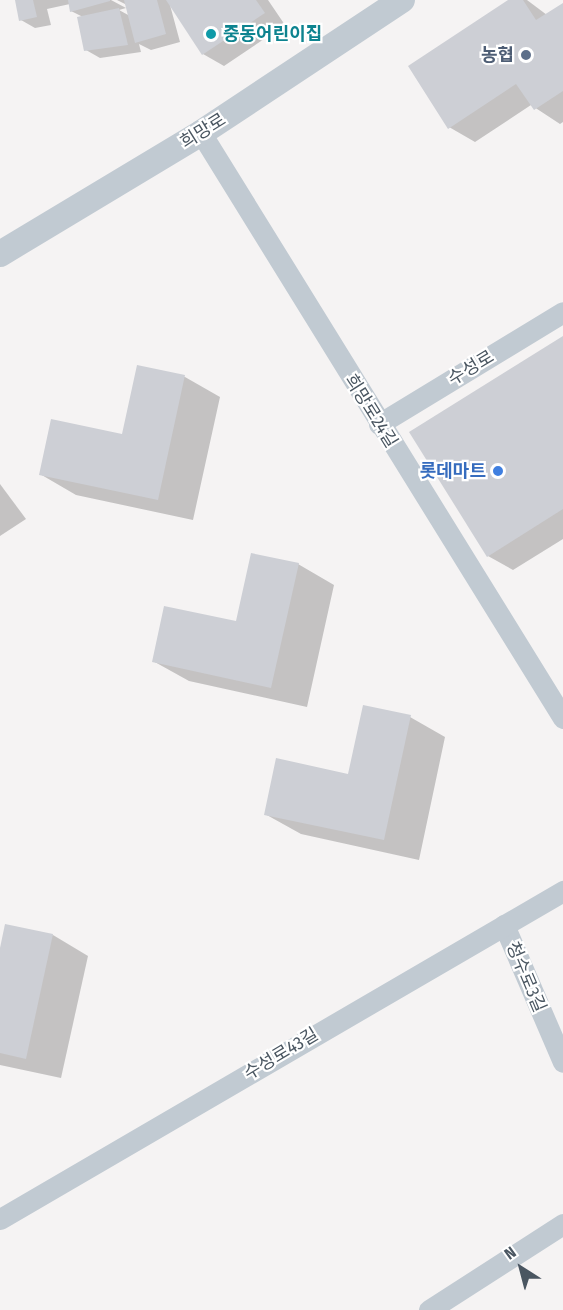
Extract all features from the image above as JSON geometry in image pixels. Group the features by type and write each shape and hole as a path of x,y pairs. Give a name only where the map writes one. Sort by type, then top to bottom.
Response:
{"street":[{"name":"희망로","path":"0,254 201,133 402,0"},
{"name":"희망로24길","path":"201,133 563,718"},
{"name":"수성로","path":"380,424 563,312"},
{"name":"수성로43길","path":"0,1220 563,891"},
{"name":"청수로3길","path":"504,926 563,1062"},
{"path":"429,1310 563,1224"}],"building":[{"path":"15,0 33,0 37,17 19,21"},
{"path":"68,0 110,0 110,1 70,12"},
{"path":"124,0 157,0 166,34 135,43"},
{"name":"중동어린이집","path":"166,0 256,0 265,13 202,55"},
{"path":"508,0 523,0 536,20 563,3 563,91 534,110 516,84 448,129 408,66"},
{"path":"119,8 128,45 84,51 77,17"},
{"name":"롯데마트","path":"563,336 563,509 487,557 409,432"},
{"path":"137,365 185,375 158,500 39,475 51,419 122,434"},
{"path":"251,553 299,563 271,688 152,662 164,606 236,621"},
{"path":"363,705 411,715 384,840 264,815 276,758 348,774"},
{"path":"5,924 53,934 26,1059 0,1053 0,948"}],"place":[{"name":"중동어린이집","path":"211,34"},
{"name":"농협","path":"526,55"},
{"name":"롯데마트","path":"498,471"}]}
